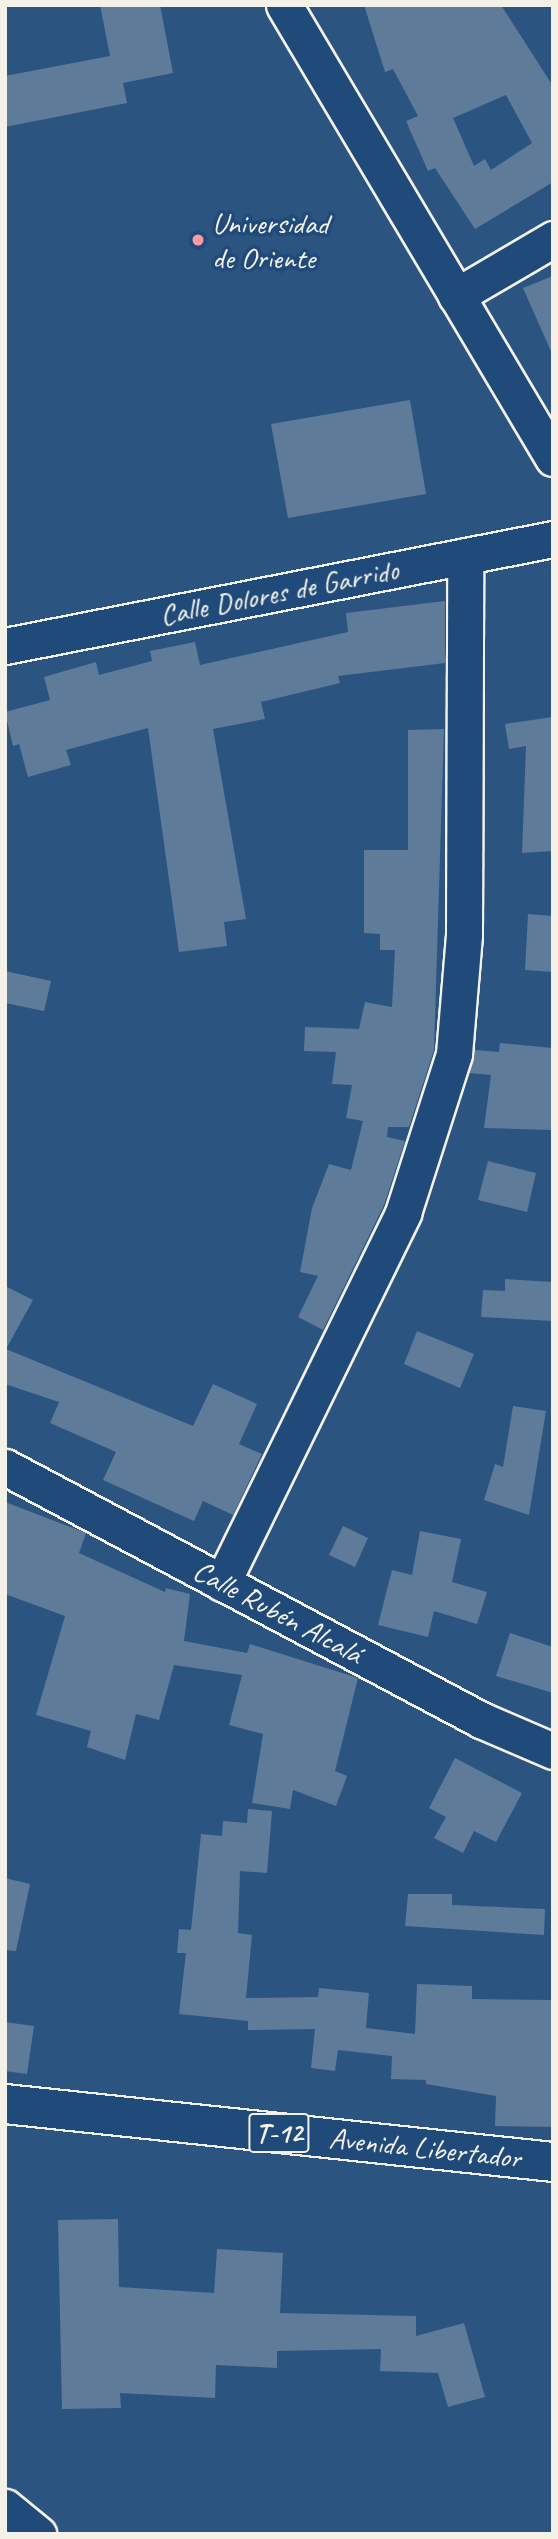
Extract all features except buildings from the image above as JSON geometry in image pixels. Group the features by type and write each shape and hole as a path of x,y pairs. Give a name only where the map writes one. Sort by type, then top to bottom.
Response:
{"highway":[{"name":"Avenida Libertador","path":"5,2104 553,2162"}],"street":[{"path":"284,5 553,458"},
{"path":"456,296 553,239"},
{"name":"Calle Dolores de Garrido","path":"5,646 553,539"},
{"path":"222,1583 403,1213 443,1102 464,948 465,556"},
{"name":"Calle Rubén Alcalá","path":"5,1467 222,1583 553,1751"},
{"path":"5,2507 38,2534"}],"place":[{"name":"Universidad de Oriente","path":"198,240"}]}
